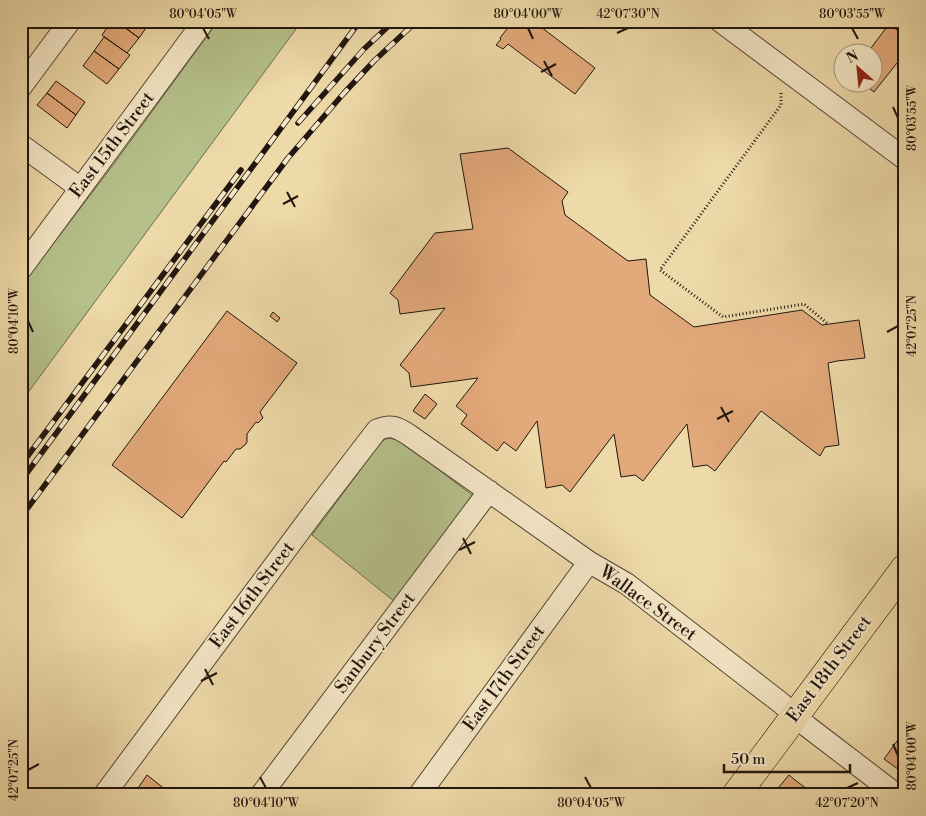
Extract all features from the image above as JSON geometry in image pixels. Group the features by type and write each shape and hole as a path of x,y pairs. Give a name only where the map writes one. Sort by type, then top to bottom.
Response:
{"main road":[{"name":"East 18th Street","path":"736,795 905,568"}],"street":[{"path":"21,87 70,21"},
{"name":"East 15th Street","path":"21,269 204,21"},
{"path":"720,21 905,158"},
{"path":"21,145 80,188"},
{"name":"Wallace Street","path":"389,426 398,428 410,435 589,562 627,584 896,794"},
{"name":"East 16th Street","path":"104,795 377,430 389,426"},
{"name":"Sanbury Street","path":"261,795 489,491"},
{"name":"East 17th Street","path":"419,795 589,562"},
{"path":"896,794 905,782"}],"path":[{"path":"781,93 781,105 660,270 723,317 804,304 828,324"}],"green space":[{"path":"218,21 302,21 21,402 21,286 113,165"},
{"path":"389,438 401,441 476,498 395,602 312,535 379,445"}],"building":[{"path":"112,21 116,21 139,38 127,53 102,35"},
{"path":"116,21 151,21 139,38"},
{"path":"513,21 533,21 595,68 575,94 508,44 503,49 496,45"},
{"path":"889,24 905,36 905,53 884,79 884,42 876,42"},
{"path":"104,37 130,55 119,69 94,51"},
{"path":"94,51 119,69 107,84 83,66"},
{"path":"905,57 905,72 897,68"},
{"path":"56,81 85,102 76,115 47,93"},
{"path":"47,93 76,115 67,128 37,105"},
{"path":"508,148 568,192 562,201 565,215 628,261 646,259 650,295 694,327 802,310 822,325 859,320 865,358 828,363 839,445 825,447 820,456 761,411 715,471 707,465 693,467 687,424 643,481 635,475 621,477 614,434 570,492 562,485 546,488 537,421 516,451 504,442 497,451 461,424 467,415 456,406 478,378 411,387 409,373 400,365 445,308 400,314 398,300 390,293 435,233 473,229 460,154"},
{"path":"227,311 297,363 260,412 263,418 258,423 256,422 247,434 245,445 240,449 236,449 226,462 224,461 182,518 112,465"},
{"path":"273,312 280,318 277,322 270,316"},
{"path":"425,394 437,404 425,419 413,411"},
{"path":"902,734 905,736 905,768 902,772 884,759"},
{"path":"147,775 171,794 131,795 132,793 134,794"},
{"path":"789,775 795,780 815,795 773,794"}],"railway":[{"path":"21,481 360,21"},
{"path":"298,123 364,49 394,21"},
{"path":"21,517 288,158 375,60 417,21"},
{"path":"21,465 241,170"}]}
